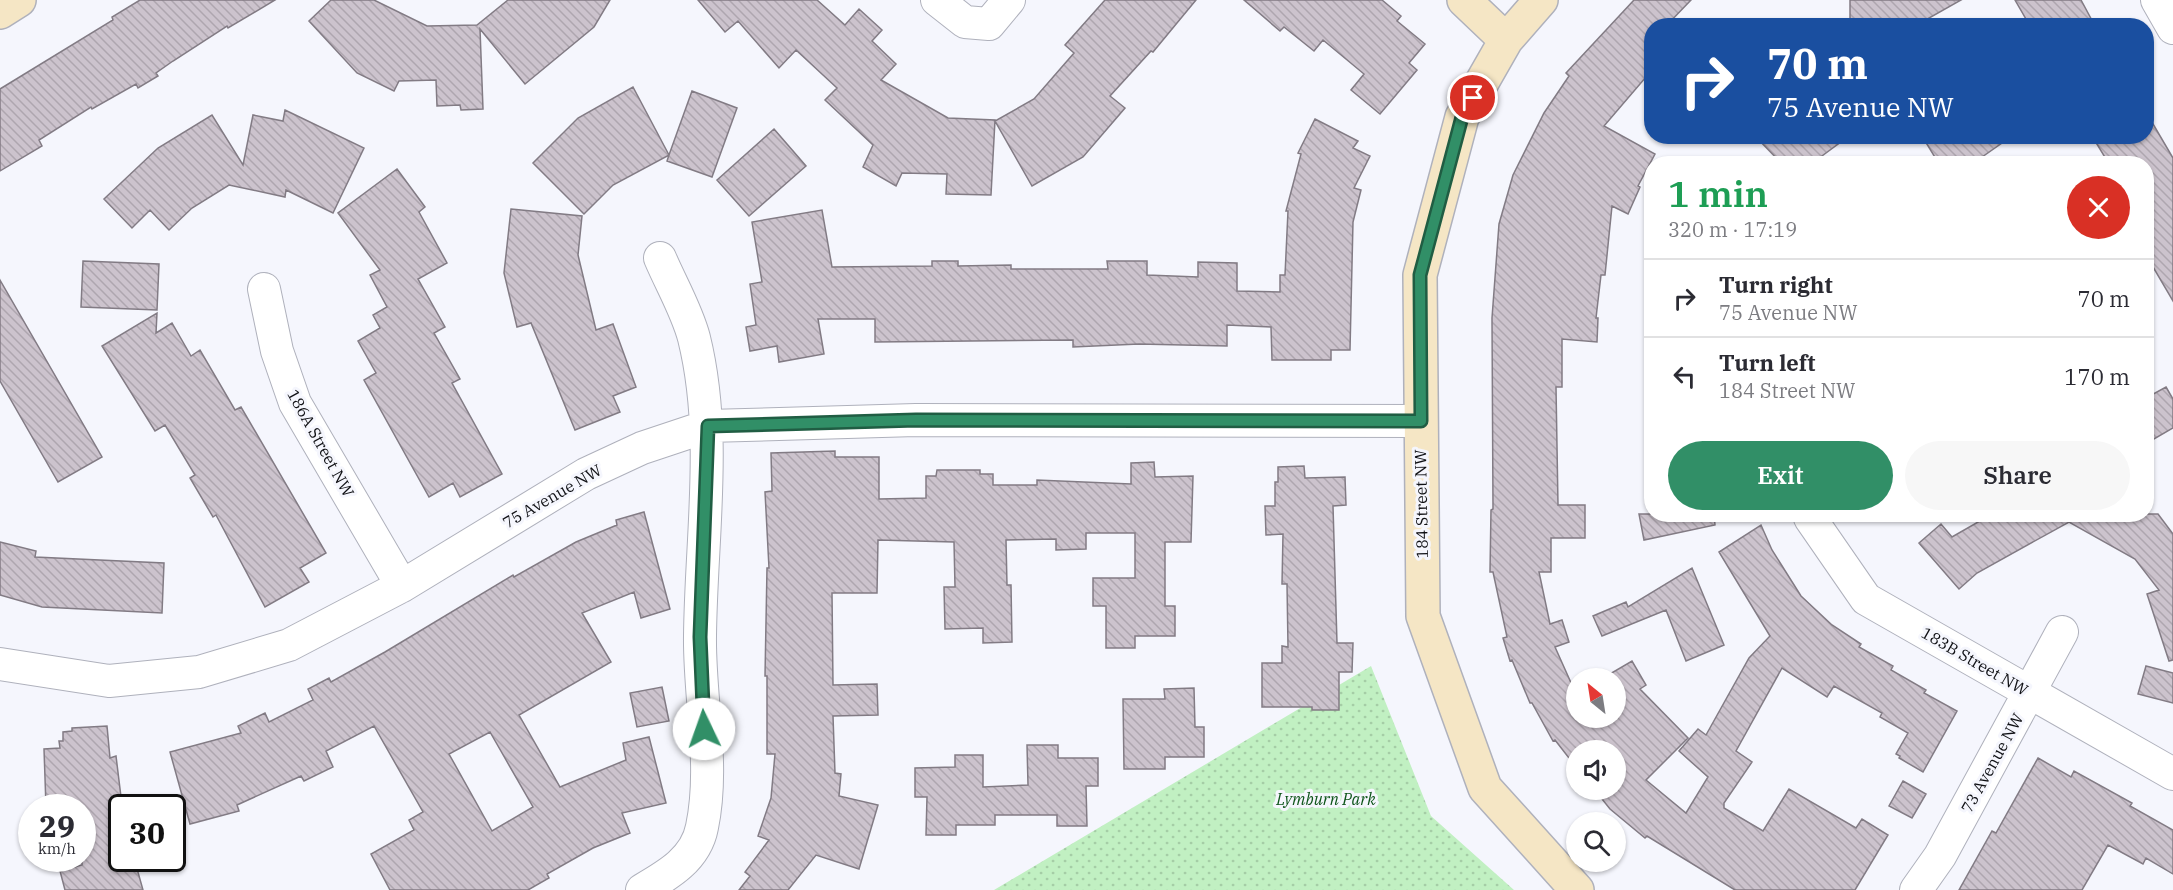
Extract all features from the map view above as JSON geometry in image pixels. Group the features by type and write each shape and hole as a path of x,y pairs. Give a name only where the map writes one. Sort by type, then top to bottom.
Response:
{"street":[{"path":"0,12 19,0"},
{"path":"937,0 965,22 989,24 1009,0"},
{"path":"1464,0 1506,40"},
{"name":"184 Street NW","path":"1541,0 1506,40 1462,117 1420,275 1423,616 1485,788 1577,890"},
{"path":"2157,0 2173,28"},
{"path":"642,890 676,870 695,848 702,827 706,774 700,637 708,426 693,336 660,258"},
{"name":"186A Street NW","path":"264,289 277,351 296,403 402,586"},
{"name":"75 Avenue NW","path":"0,664 109,681 199,672 289,645 402,586 586,474 642,448 708,426 916,420 1421,421"},
{"name":"183B Street NW","path":"1815,522 1866,600 2173,774"},
{"name":"73 Avenue NW","path":"1916,890 1940,856 2062,632"}],"green space":[{"name":"Lymburn Park","path":"1371,666 1431,816 1514,890 994,890"}],"building":[{"path":"140,0 275,0 228,28 227,26 173,61 156,73 158,76 138,88 136,84 92,109 91,107 39,140 42,146 0,171 0,89 113,20 112,17"},
{"path":"331,0 374,0 427,26 477,25 508,0 610,0 594,27 525,84 480,29 483,109 461,110 460,105 437,106 436,80 399,81 394,91 357,73 309,21"},
{"path":"698,0 817,0 845,25 859,9 882,30 872,41 896,64 881,80 948,118 995,120 991,195 946,194 947,174 902,173 896,186 863,167 873,145 825,100 837,88 796,50 779,68 738,21 725,32"},
{"path":"1105,0 1196,0 1153,52 1151,51 1110,96 1125,108 1083,157 1032,186 995,121 1034,99 1074,53 1065,45"},
{"path":"1244,0 1382,0 1401,16 1397,21 1425,44 1409,63 1417,70 1380,114 1351,90 1364,74 1323,40 1314,51 1284,27 1280,31"},
{"path":"1634,0 1691,0 1674,18 1644,18 1644,79 1604,126 1655,154 1644,156 1644,175 1628,214 1612,206 1605,275 1601,275 1596,318 1598,318 1597,342 1562,339 1562,387 1556,387 1558,505 1585,505 1585,538 1551,538 1551,572 1539,572 1550,624 1562,620 1569,642 1555,647 1566,672 1566,728 1626,728 1626,668 1620,668 1632,661 1646,685 1640,689 1688,738 1646,780 1686,813 1708,777 1679,751 1698,729 1706,735 1749,658 1770,636 1719,552 1761,525 1772,550 1801,596 1832,625 1861,644 1859,647 1893,666 1891,670 1926,690 1924,693 1957,711 1923,772 1896,754 1908,733 1880,717 1882,713 1834,686 1827,697 1782,668 1736,751 1752,762 1724,803 1724,808 1763,831 1789,789 1856,828 1862,819 1888,835 1855,890 1735,890 1647,836 1645,838 1626,822 1626,812 1614,812 1603,800 1626,800 1626,740 1566,740 1566,754 1555,740 1553,741 1530,703 1512,660 1510,661 1503,638 1507,637 1493,572 1490,572 1491,510 1493,509 1492,318 1499,224 1513,175 1544,113 1569,76 1566,73"},
{"path":"1850,0 1961,0 1929,18 1850,18"},
{"path":"2015,0 2081,0 2091,18 2025,18"},
{"path":"633,87 669,155 613,185 584,214 533,163 578,118"},
{"path":"692,91 737,108 712,177 667,161"},
{"path":"285,110 364,148 333,213 286,190 285,197 229,185 192,208 169,230 150,210 132,228 104,199 158,148 212,115 243,165 253,115 283,121"},
{"path":"1315,119 1358,141 1353,148 1370,156 1354,188 1361,190 1353,222 1350,350 1331,350 1331,360 1272,360 1271,327 1227,325 1227,346 1139,344 1073,347 1073,340 875,342 875,319 818,319 824,354 779,362 777,346 750,351 746,327 756,325 750,284 762,282 752,222 822,210 832,267 932,266 932,261 958,261 958,266 1011,265 1011,269 1108,269 1107,261 1147,261 1147,275 1198,277 1198,262 1237,263 1237,291 1280,292 1280,275 1285,275 1288,211 1286,211 1301,154 1298,153"},
{"path":"2154,126 2173,158 2173,301 2154,269 2154,156 2104,156 2097,144 2154,144"},
{"path":"774,129 806,166 749,216 717,180"},
{"path":"1763,144 1838,144 1822,156 1774,156"},
{"path":"1927,144 2001,144 1983,156 1934,156"},
{"path":"397,169 425,207 419,212 447,263 418,279 445,327 434,333 460,379 452,383 502,474 460,497 453,483 429,497 364,380 376,373 358,341 380,328 373,315 387,307 370,275 380,270 338,213"},
{"path":"511,209 582,216 578,255 596,330 613,324 636,387 613,396 620,412 575,430 531,323 517,327 504,273"},
{"path":"83,261 159,264 157,310 81,307"},
{"path":"0,280 102,457 58,482 0,381"},
{"path":"157,313 156,333 172,323 191,356 200,350 235,410 241,407 326,553 300,568 309,582 265,607 216,515 213,517 190,478 195,475 165,425 155,431 102,346"},
{"path":"2166,387 2173,399 2173,428 2154,439 2154,394"},
{"path":"835,451 835,457 879,457 879,499 926,498 926,476 936,476 937,470 980,470 980,474 993,474 993,485 1037,485 1037,480 1131,484 1131,463 1154,462 1155,477 1193,476 1191,542 1165,542 1165,606 1175,606 1175,636 1135,636 1135,648 1106,648 1106,606 1093,606 1093,578 1135,578 1135,533 1086,533 1086,549 1056,550 1056,539 1006,540 1007,585 1011,585 1012,642 983,643 983,628 945,629 944,587 955,587 954,542 878,540 877,593 832,593 833,685 877,684 878,715 833,716 835,773 841,774 839,796 878,805 859,869 816,855 788,890 739,890 750,876 745,872 769,840 758,836 771,798 775,754 767,754 767,676 765,676 767,568 769,568 765,492 772,491 771,453"},
{"path":"1304,466 1305,478 1345,477 1346,505 1333,506 1337,643 1353,643 1352,672 1339,672 1339,710 1312,710 1312,707 1262,707 1262,663 1282,663 1282,646 1288,647 1287,584 1282,584 1283,534 1266,535 1265,506 1275,506 1275,482 1278,482 1278,467"},
{"path":"644,512 670,609 641,618 634,592 582,613 611,662 519,715 560,787 626,760 623,743 649,737 666,803 622,813 630,833 593,848 547,874 549,878 528,890 390,890 371,854 414,830 409,820 423,812 374,726 326,751 333,767 304,781 301,776 237,805 239,811 190,824 186,810 186,794 182,794 170,752 241,733 238,726 265,713 269,722 313,700 308,689 329,678 331,682 513,575 514,577 576,542 617,525 616,520","holes":["490,732 533,807 492,831 449,754"]},
{"path":"1639,514 1644,514 1644,522 1715,522 1715,525 1644,540"},
{"path":"2154,514 2158,514 2173,534 2173,660 2169,661 2147,594 2159,590 2135,559 2069,522 2154,522"},
{"path":"1978,522 2069,522 1977,573 1959,589 1919,543 1941,524 1952,537"},
{"path":"0,542 36,551 35,557 164,563 162,613 42,607 0,595"},
{"path":"1692,568 1724,645 1686,661 1666,610 1602,636 1593,616 1626,602 1628,607"},
{"path":"2146,666 2173,673 2173,703 2138,694"},
{"path":"662,687 669,721 637,727 630,693"},
{"path":"1194,688 1195,727 1204,727 1204,757 1165,757 1165,769 1124,769 1123,699 1165,699 1164,689"},
{"path":"107,726 110,758 116,756 121,794 108,794 108,872 138,872 143,890 65,890 60,872 96,872 96,794 46,794 44,749 60,748 59,741 63,741 63,732 72,731 72,728"},
{"path":"1027,745 1058,745 1058,758 1098,758 1098,786 1086,786 1087,826 1057,826 1057,815 995,815 995,825 956,825 956,835 926,835 927,797 915,797 915,768 955,767 955,755 983,755 983,787 1028,785"},
{"path":"2038,758 2071,777 2074,771 2132,803 2130,806 2173,830 2173,874 2146,858 2143,864 2108,845 2082,890 1959,890 1992,831 1996,833"},
{"path":"1903,781 1926,794 1912,818 1889,806"}],"route":[{"path":"704,729 700,637 708,426 916,420 1421,421 1420,275 1462,117 1473,98"}]}
